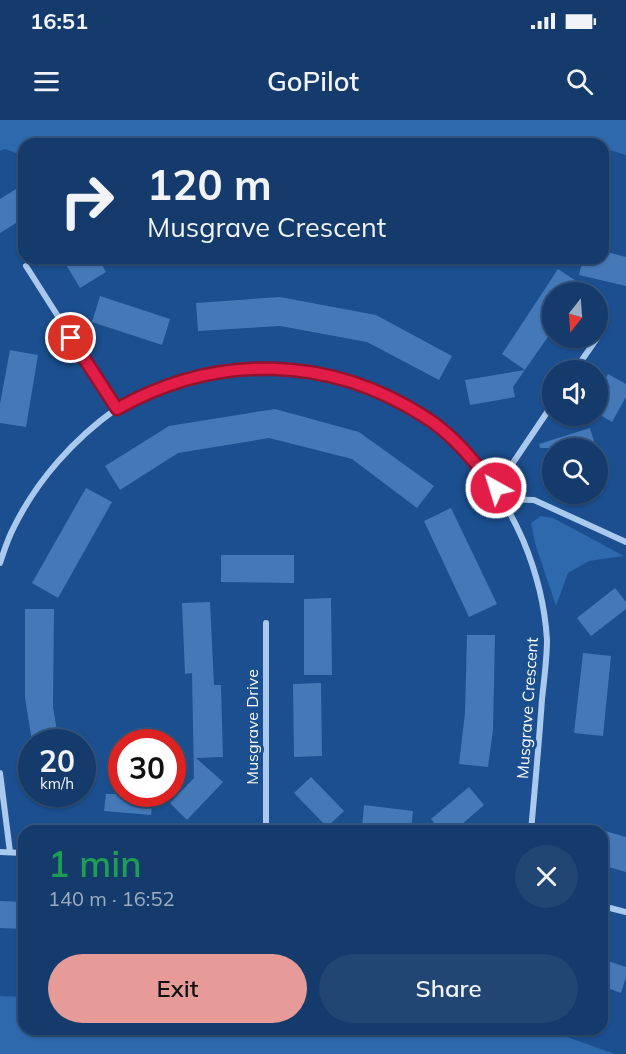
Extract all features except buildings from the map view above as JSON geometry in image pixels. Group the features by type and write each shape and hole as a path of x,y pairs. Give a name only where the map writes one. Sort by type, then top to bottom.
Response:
{"street":[{"path":"26,267 117,409"},
{"name":"Musgrave Crescent","path":"0,563 13,527 39,485 75,443 117,409 141,395 175,381 213,372 256,368 300,370 343,378 392,398 427,418 467,452 496,488 524,542 542,596 547,641 532,825"},
{"path":"496,488 542,420"},
{"path":"503,499 534,500 626,542"},
{"name":"Musgrave Drive","path":"266,623 266,825"},
{"path":"0,773 10,852"},
{"path":"0,852 18,853"},
{"path":"608,908 626,912"}],"shaded area":[{"path":"0,120 626,120 626,155 609,150 609,138 18,138 18,154 5,149 0,151"},
{"path":"541,516 553,518 624,556 589,561 568,573 556,606 535,543 531,523"},
{"path":"0,996 18,997 18,1035 561,1035 615,1054 0,1054"}],"route":[{"path":"71,338 117,409 141,395 175,381 213,372 256,368 300,370 343,378 392,398 427,418 467,452 496,488"}]}
